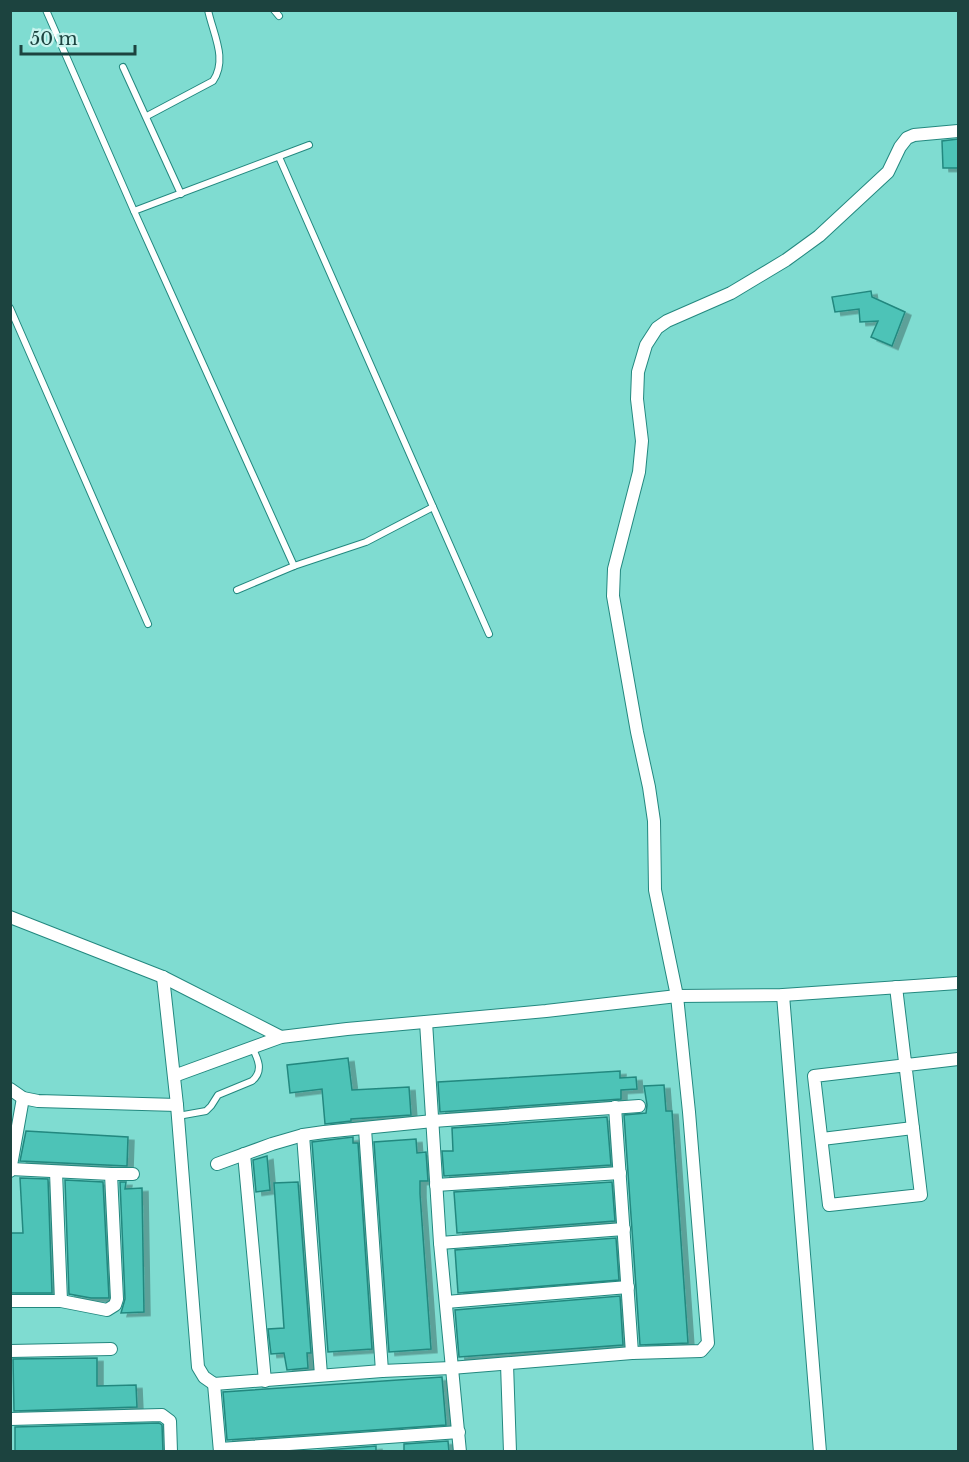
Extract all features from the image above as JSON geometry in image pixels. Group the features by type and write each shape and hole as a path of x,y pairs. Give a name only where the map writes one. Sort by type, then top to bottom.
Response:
{"street":[{"path":"163,977 174,1076 198,1367 204,1377 214,1384 633,1353 701,1351 708,1344 677,996 655,890 654,821 649,787 613,596 614,569 639,472 642,441 637,399 638,372 645,345 657,328 667,321 731,293 786,260 819,236 888,172 907,138 914,135 958,131"},
{"path":"10,917 163,977 281,1037"},
{"path":"174,1076 281,1037 677,996 783,994 958,983"},
{"path":"896,987 905,1065 921,1195 830,1205 814,1076 905,1065 958,1059"},
{"path":"783,994 820,1452"},
{"path":"426,1022 440,1243 460,1452"},
{"path":"10,1089 22,1098 38,1101 177,1111"},
{"path":"22,1098 11,1170 133,1174"},
{"path":"217,1164 303,1135 433,1121 639,1106"},
{"path":"615,1107 633,1353"},
{"path":"822,1139 913,1128"},
{"path":"364,1129 382,1371"},
{"path":"303,1135 321,1375"},
{"path":"244,1154 265,1381"},
{"path":"56,1172 61,1301"},
{"path":"10,1301 61,1301 107,1310 116,1303 111,1173"},
{"path":"436,1185 620,1173"},
{"path":"440,1243 624,1229"},
{"path":"446,1302 628,1287"},
{"path":"10,1351 111,1349"},
{"path":"507,1364 510,1452"},
{"path":"214,1384 220,1450 459,1432"},
{"path":"10,1419 162,1415 170,1421 171,1452"},
{"path":"392,1437 393,1452"}],"lane":[{"path":"46,10 134,212 294,566"},
{"path":"147,116 213,81 218,73 221,63 208,10"},
{"path":"274,10 279,16"},
{"path":"123,67 181,194"},
{"path":"134,212 309,145"},
{"path":"279,157 489,634"},
{"path":"10,308 148,624"},
{"path":"237,590 294,566 366,542 433,507"},
{"path":"177,1111 206,1111 218,1095 256,1078 259,1063 252,1047"}],"building":[{"path":"958,139 958,168 943,168 942,141"},
{"path":"871,291 872,297 905,312 892,346 871,337 878,321 860,322 859,309 835,312 832,297"},
{"path":"348,1058 352,1090 409,1087 411,1115 351,1119 351,1121 325,1124 322,1089 290,1093 287,1065"},
{"path":"620,1071 620,1078 636,1077 637,1089 621,1090 621,1099 440,1112 438,1082"},
{"path":"664,1085 666,1111 672,1111 688,1343 640,1345 624,1115 646,1113 644,1086"},
{"path":"607,1117 611,1165 444,1176 442,1151 453,1151 452,1128"},
{"path":"26,1131 128,1137 127,1166 20,1161"},
{"path":"353,1137 353,1143 358,1143 372,1349 328,1352 312,1142"},
{"path":"416,1139 417,1153 426,1152 428,1181 420,1181 420,1194 431,1349 389,1352 374,1142"},
{"path":"267,1156 270,1190 256,1192 253,1160"},
{"path":"20,1178 48,1179 52,1293 10,1293 10,1233 23,1233"},
{"path":"65,1180 103,1182 109,1298 69,1294"},
{"path":"120,1182 126,1182 125,1189 142,1188 144,1312 121,1313 125,1299"},
{"path":"298,1182 311,1353 307,1353 308,1368 287,1370 284,1353 271,1354 268,1329 284,1328 274,1183"},
{"path":"612,1182 615,1221 457,1233 454,1192"},
{"path":"616,1238 619,1280 458,1293 455,1250"},
{"path":"620,1296 623,1345 459,1357 455,1310"},
{"path":"97,1358 97,1386 136,1385 137,1407 14,1411 13,1359"},
{"path":"442,1377 446,1425 227,1440 223,1392"},
{"path":"159,1423 162,1425 163,1452 15,1452 15,1427"},
{"path":"448,1441 449,1452 404,1452 404,1444"},
{"path":"376,1446 376,1452 301,1452"}]}
